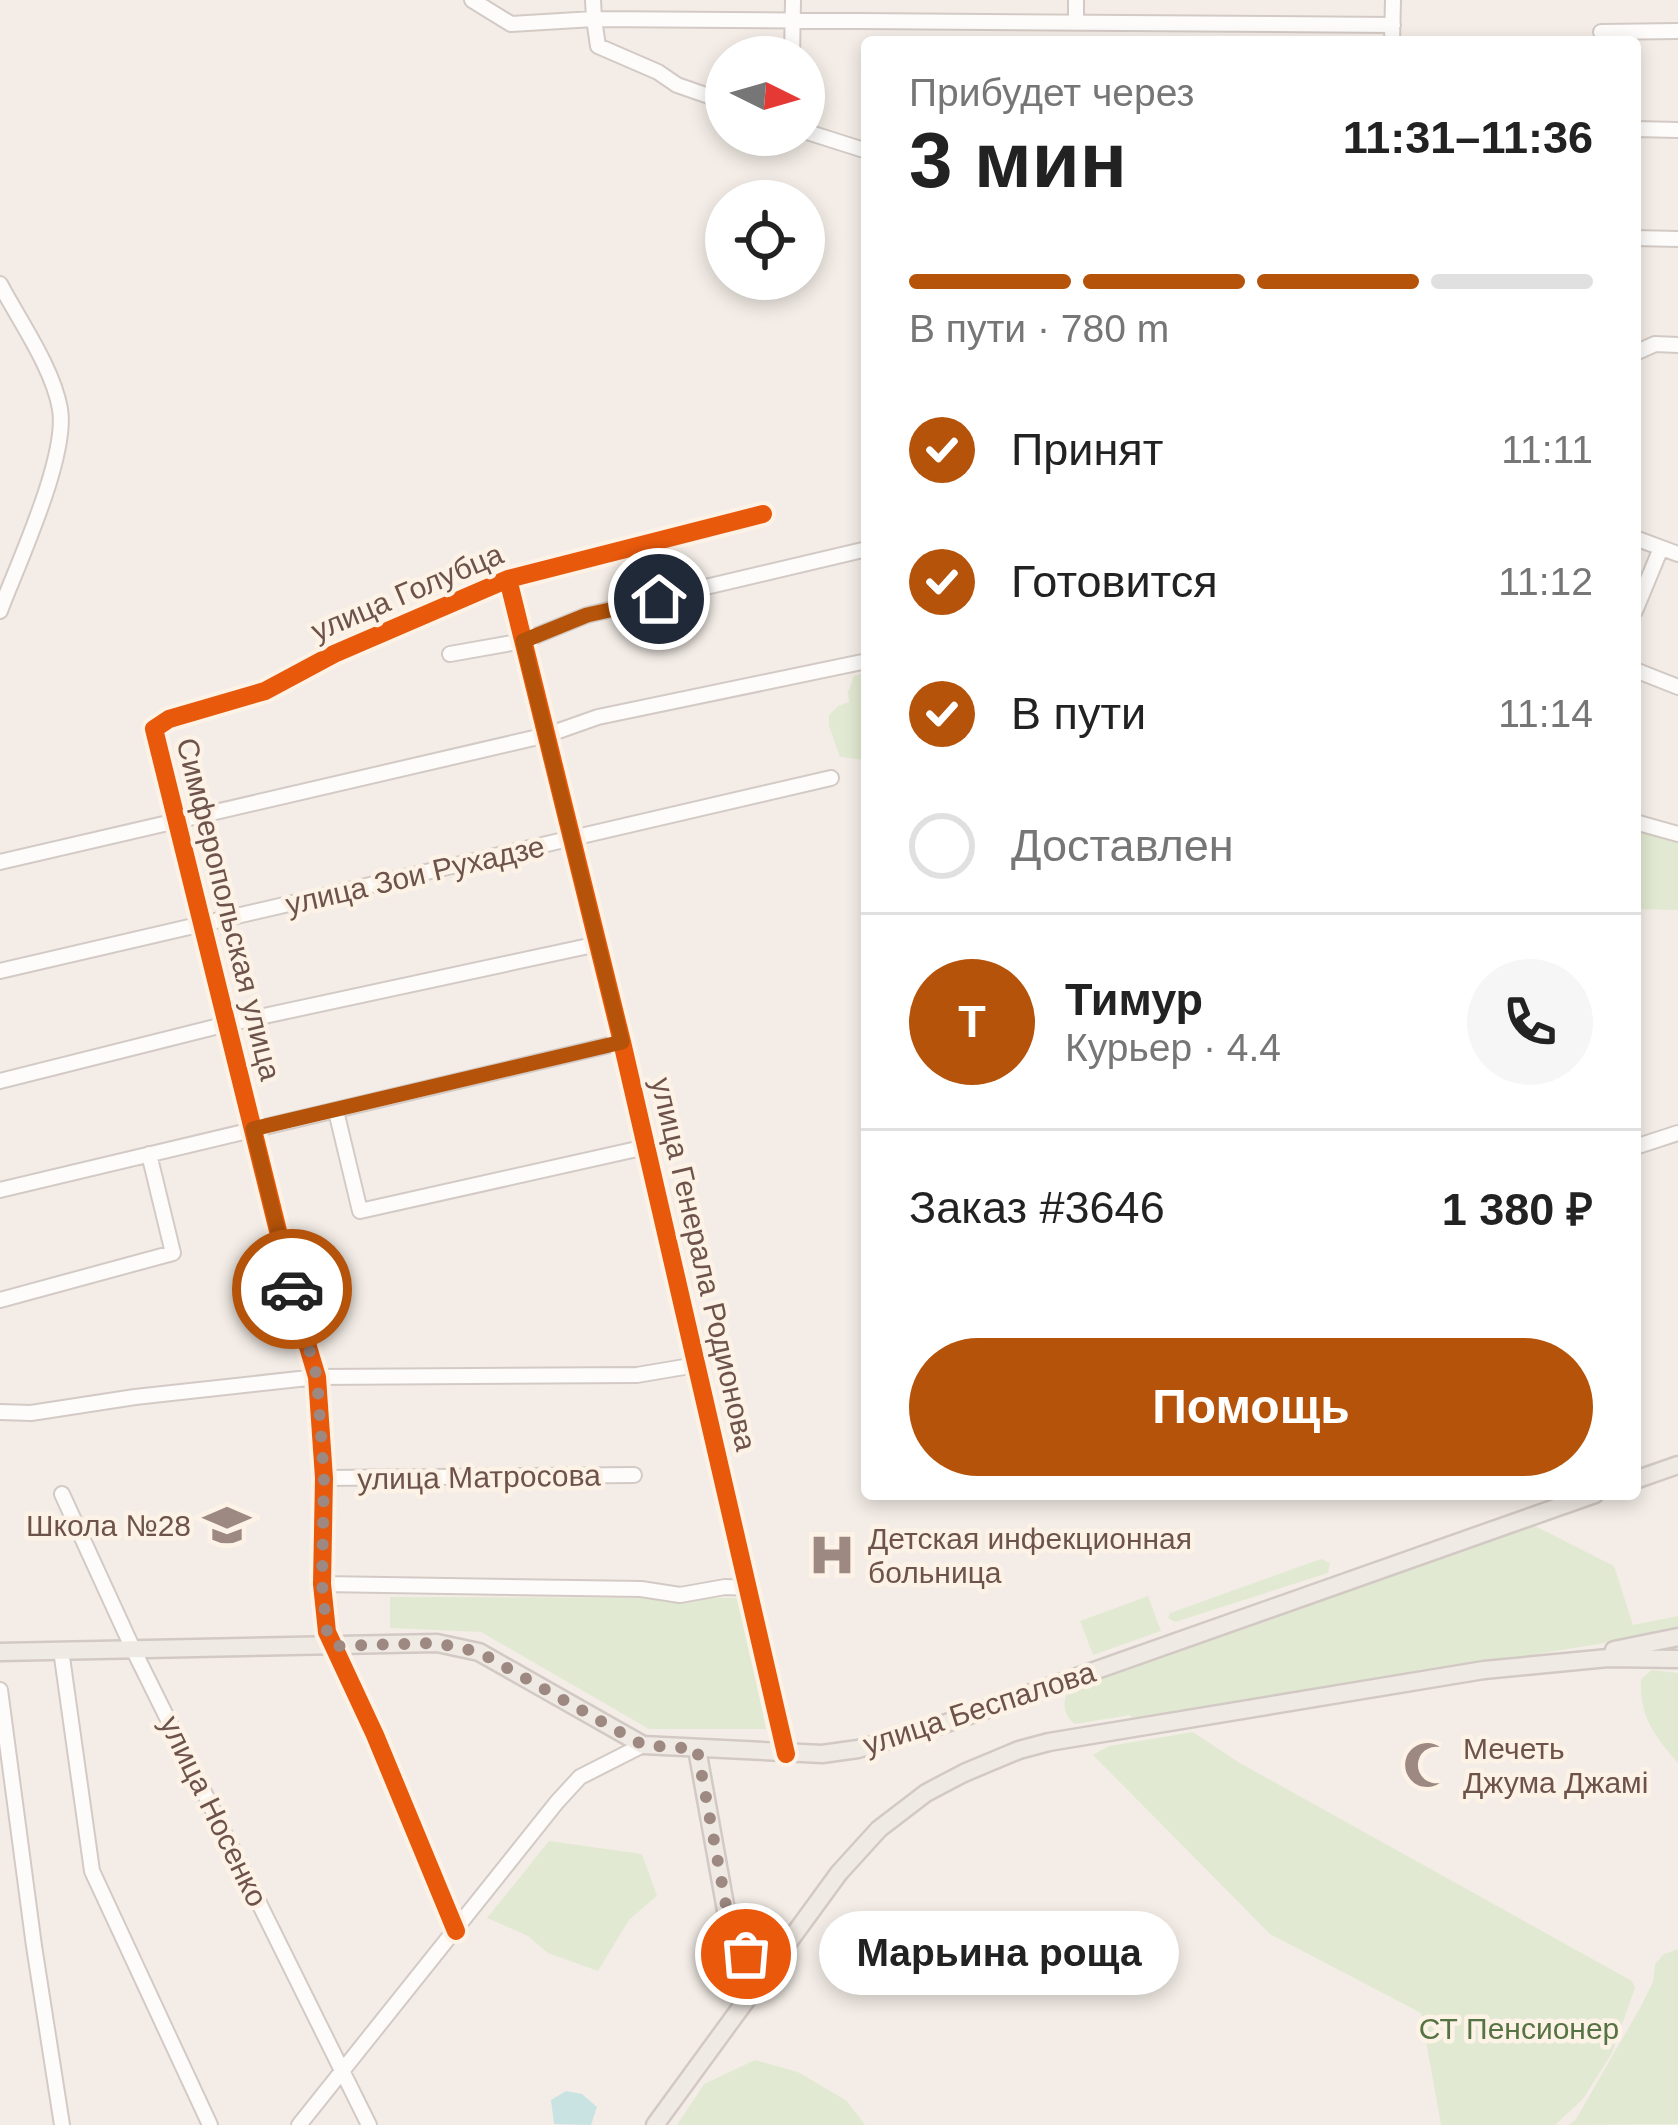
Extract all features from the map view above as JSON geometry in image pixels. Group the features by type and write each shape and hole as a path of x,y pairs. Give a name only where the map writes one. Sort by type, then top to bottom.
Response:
{"main road":[{"path":"1641,1478 1678,1465"},
{"name":"улица Беспалова","path":"0,1652 437,1643 479,1652 643,1745 821,1754 858,1749 938,1726 1577,1500"},
{"path":"1608,1658 1674,1641"},
{"path":"656,2125 839,1873 879,1829 926,1793 993,1759 1048,1742 1674,1641"},
{"path":"1528,1665 1608,1658 1678,1660"},
{"path":"697,1749 730,1927 740,1949 765,1973"}],"street":[{"path":"472,0 512,24 792,20 1393,25"},
{"path":"593,0 598,46 705,95"},
{"path":"792,36 793,0"},
{"path":"1076,0 1076,22"},
{"path":"1392,36 1394,0"},
{"path":"1601,32 1678,31"},
{"path":"1641,129 1678,130"},
{"path":"825,138 861,149"},
{"path":"1641,238 1678,239"},
{"path":"0,284 47,373 60,410 52,472 0,611"},
{"path":"1641,350 1655,344 1678,345"},
{"name":"улица Голубца","path":"154,729 170,719 266,692 334,654 508,579 763,514"},
{"path":"1641,540 1678,554"},
{"path":"1641,596 1661,548"},
{"path":"450,654 523,641 587,615 861,550"},
{"name":"улица Генерала Родионова","path":"508,579 622,1042 786,1754"},
{"path":"0,862 547,735 598,717 861,662"},
{"path":"1641,672 1678,687"},
{"name":"Симферопольская улица","path":"154,729 317,1377 327,1632 456,1931"},
{"name":"улица Зои Рухадзе","path":"0,971 831,778"},
{"path":"1641,824 1678,834"},
{"path":"0,1081 227,1024 598,944"},
{"path":"0,1190 622,1042"},
{"path":"336,1111 360,1211 646,1148"},
{"path":"1641,1145 1678,1132"},
{"path":"0,1300 173,1252 149,1154"},
{"path":"0,1412 31,1413 317,1377 638,1375 696,1365"},
{"name":"улица Матросова","path":"324,1478 634,1475"},
{"name":"улица Носенко","path":"62,1494 133,1649 369,2125"},
{"path":"322,1584 641,1589 680,1595 749,1588"},
{"path":"61,1650 92,1871 210,2125"},
{"path":"0,1690 62,2125"},
{"path":"616,1759 624,1745 621,1733"},
{"path":"299,2125 557,1802 580,1778 643,1745"}],"green space":[{"path":"861,674 861,759 840,757 829,726 829,715 849,702 854,676"},
{"path":"1641,831 1678,841 1678,910 1641,909"},
{"path":"1533,1525 1614,1566 1633,1625 1678,1616 1678,1631 1134,1720 1130,1715 1075,1724 1065,1711 1072,1687"},
{"path":"1321,1559 1330,1563 1328,1573 1175,1622 1168,1618 1170,1613"},
{"path":"1148,1596 1161,1631 1093,1655 1080,1621"},
{"path":"390,1597 739,1598 766,1729 649,1729 481,1632 390,1628"},
{"path":"1652,1670 1678,1673 1678,1763 1646,1714 1641,1679"},
{"name":"СТ Пенсионер","path":"1193,1732 1238,1762 1632,1981 1635,1988 1612,2053 1583,2099 1555,2125 1441,2125 1421,2013 1270,1934 1093,1755 1109,1746"},
{"path":"549,1841 642,1854 657,1896 629,1920 598,1971 548,1953 528,1936 487,1918"},
{"path":"1678,1949 1678,2124 1569,2125 1640,2008 1653,1982 1655,1964"},
{"path":"755,2060 798,2072 847,2101 865,2125 677,2125 704,2084"}],"water":[{"path":"566,2091 582,2094 597,2107 591,2125 554,2124 551,2100"}],"cycle path":[{"path":"456,1931 327,1632 317,1377 154,729 169,719 265,691 334,654 508,579 763,514"},
{"path":"508,579 622,1042 786,1754"}],"way so far":[{"path":"292,1289 317,1377 324,1478 322,1584 327,1632 336,1646 458,1646 479,1652 643,1745 697,1749 730,1927 746,1954"}],"place":[{"name":"Школа №28","path":"227,1525"},
{"name":"Детская инфекционная больница","path":"832,1555"},
{"name":"Мечеть Джума Джамі","path":"1427,1765"},
{"name":"Марьина роща","path":"746,1954"}],"route":[{"path":"292,1289 253,1129 622,1042 523,641 587,615 659,599"}]}
